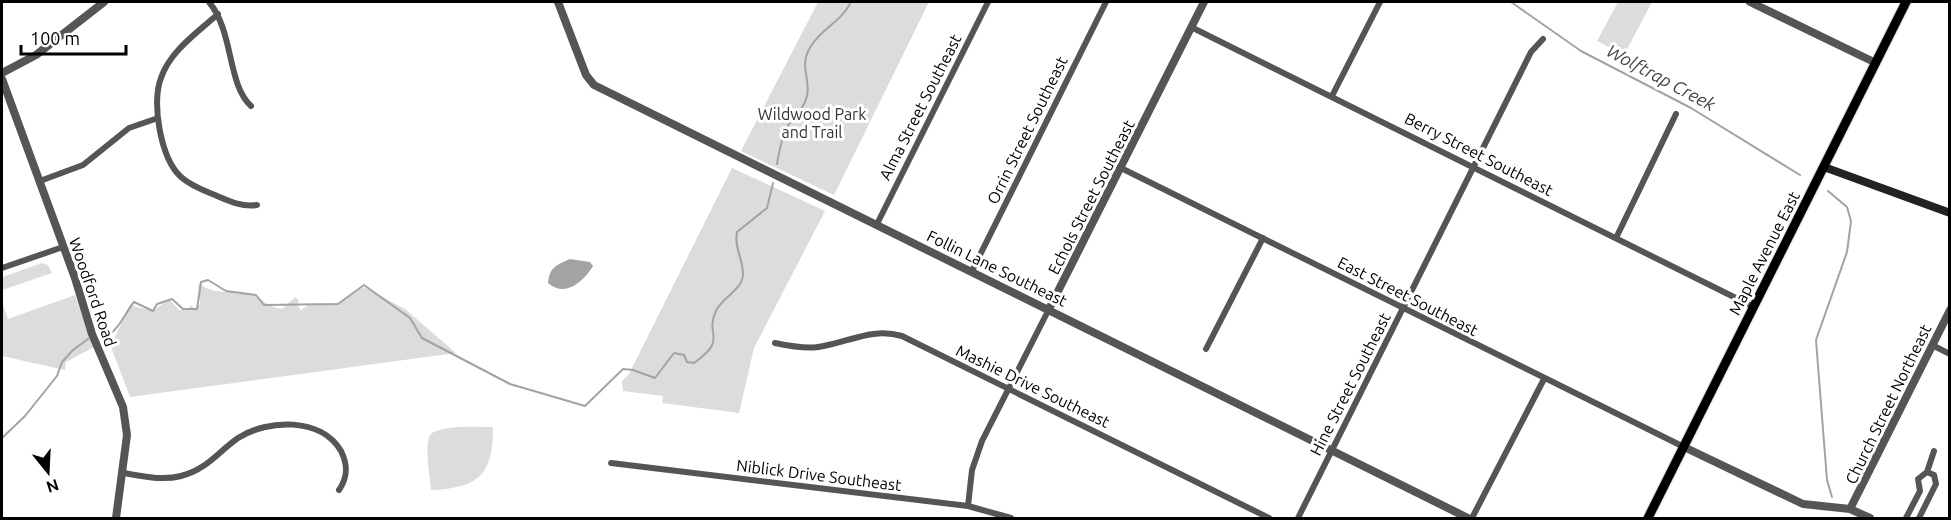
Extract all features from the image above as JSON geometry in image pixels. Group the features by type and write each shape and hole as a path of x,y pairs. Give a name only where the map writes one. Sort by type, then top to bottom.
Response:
{"main road":[{"name":"Maple Avenue East","path":"1648,519 1906,2"},
{"path":"1824,167 1950,213"}],"street":[{"path":"2,73 36,54 104,2"},
{"path":"209,2 218,14 226,33 239,88 251,106"},
{"name":"Follin Lane Southeast","path":"558,2 585,75 594,85 972,270 1470,519"},
{"name":"Alma Street Southeast","path":"877,224 988,2"},
{"name":"Orrin Street Southeast","path":"972,270 1106,2"},
{"name":"Echols Street Southeast","path":"968,506 976,457 1204,2"},
{"path":"1332,96 1380,2"},
{"path":"1750,2 1876,63"},
{"path":"218,14 189,40 165,68 157,92 158,118 168,158 182,178 236,204 257,205"},
{"name":"Berry Street Southeast","path":"1191,27 1754,307"},
{"name":"Hine Street Southeast","path":"1298,519 1531,52 1543,39"},
{"name":"Woodford Road","path":"2,79 99,353 123,407 127,435 116,519"},
{"path":"1616,238 1676,114"},
{"path":"40,181 83,165 129,128 158,118"},
{"name":"East Street Southeast","path":"1121,168 1684,447"},
{"path":"1206,349 1263,238"},
{"path":"2,268 63,247"},
{"name":"Church Street Northeast","path":"1850,509 1950,310"},
{"name":"Mashie Drive Southeast","path":"775,343 815,348 871,333 891,333 1269,519"},
{"path":"1932,345 1950,354"},
{"path":"1470,519 1544,379"},
{"path":"123,473 153,478 177,477 208,465 230,444 249,433 283,426 303,426 327,436 342,454 347,469 339,490"},
{"path":"1684,447 1803,504 1823,508 1850,509 1870,519"},
{"path":"1906,519 1919,494 1918,479 1927,472 1934,451"},
{"name":"Niblick Drive Southeast","path":"611,463 968,506 1011,519"},
{"path":"1919,519 1937,480 1927,472"},
{"path":"1919,494 1929,498"}],"green space":[{"name":"Wildwood Park and Trail","path":"818,2 929,2 834,195 741,151"},
{"path":"1618,2 1652,2 1624,55 1597,41"},
{"name":"Wildwood Park and Trail","path":"732,168 825,211 754,348 739,413 662,403 663,396 623,391 622,381 629,374"},
{"path":"42,263 48,265 52,273 2,290 2,277"},
{"path":"198,284 219,292 249,293 271,306 282,309 295,297 299,300 297,305 301,310 310,304 338,303 364,287 405,309 456,353 130,397 108,339 114,339 130,305 153,311 169,299 179,310 188,309 191,305 194,309 200,304"},
{"path":"75,295 94,347 66,362 65,370 2,356 2,301 8,319"},
{"path":"458,427 493,427 490,457 480,476 461,486 431,490 427,449 432,433"}],"shaded area":[{"path":"570,259 590,262 593,266 584,278 573,286 561,289 548,283 554,268"}],"waterway":[{"name":"Wolftrap Creek","path":"777,164 784,133 806,100 808,90 805,60 807,53 821,34 843,14 851,2"},
{"name":"Wolftrap Creek","path":"1511,2 1581,51 1691,108 1800,175"},
{"name":"Wolftrap Creek","path":"102,335 108,336 112,333 134,302 153,311 157,304 172,299 183,309 197,309 201,282 208,280 226,291 256,295 264,305 338,304 364,285 410,318 422,338 510,384 585,406 623,369 655,378 674,353 684,355 687,362 694,363 711,348 714,337 712,326 716,311 742,280 743,269 737,232 767,208 773,183"},
{"name":"Wolftrap Creek","path":"1828,191 1847,207 1851,221 1847,252 1816,340 1827,480 1832,497"},
{"name":"Wolftrap Creek","path":"2,438 25,416 57,376 62,362 88,339"}]}
